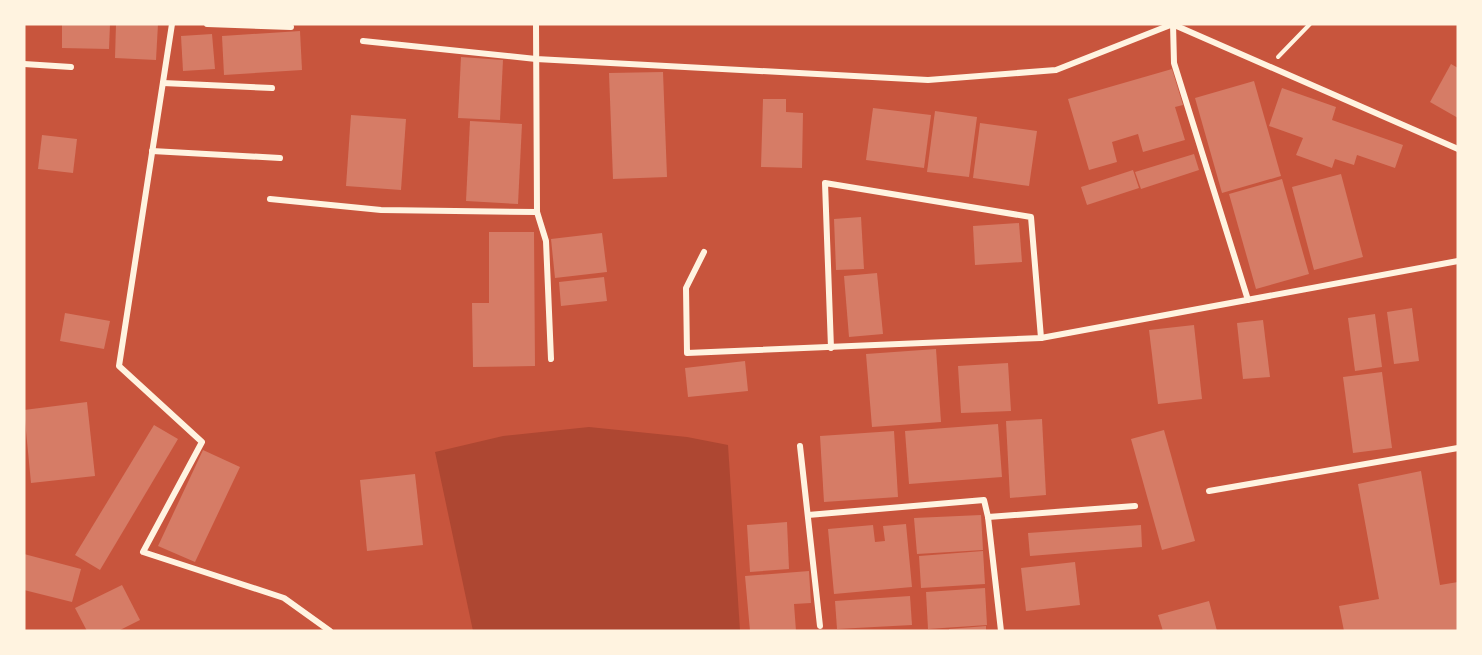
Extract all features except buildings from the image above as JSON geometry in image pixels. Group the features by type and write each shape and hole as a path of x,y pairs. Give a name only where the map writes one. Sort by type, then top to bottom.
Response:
{"street":[{"path":"172,24 119,366 202,442 143,552 284,598 330,631"},
{"path":"207,24 291,27"},
{"path":"536,24 537,212 546,241 551,359"},
{"path":"1172,24 1174,63 1248,300"},
{"path":"363,41 536,59 928,80 1056,70 1172,24 1458,148"},
{"path":"24,64 71,67"},
{"path":"163,83 272,88"},
{"path":"152,151 280,158"},
{"path":"831,348 825,183 1031,217 1041,338"},
{"path":"270,199 381,210 537,212"},
{"path":"704,252 686,288 687,353 1041,338 1458,261"},
{"path":"800,446 820,626"},
{"path":"1209,491 1458,448"},
{"path":"808,515 984,500 1001,631"},
{"path":"988,517 1136,506"}],"path":[{"path":"1269,66 1310,24"}],"shaded area":[{"path":"589,427 687,437 728,445 740,631 473,631 435,452 503,436"}]}
